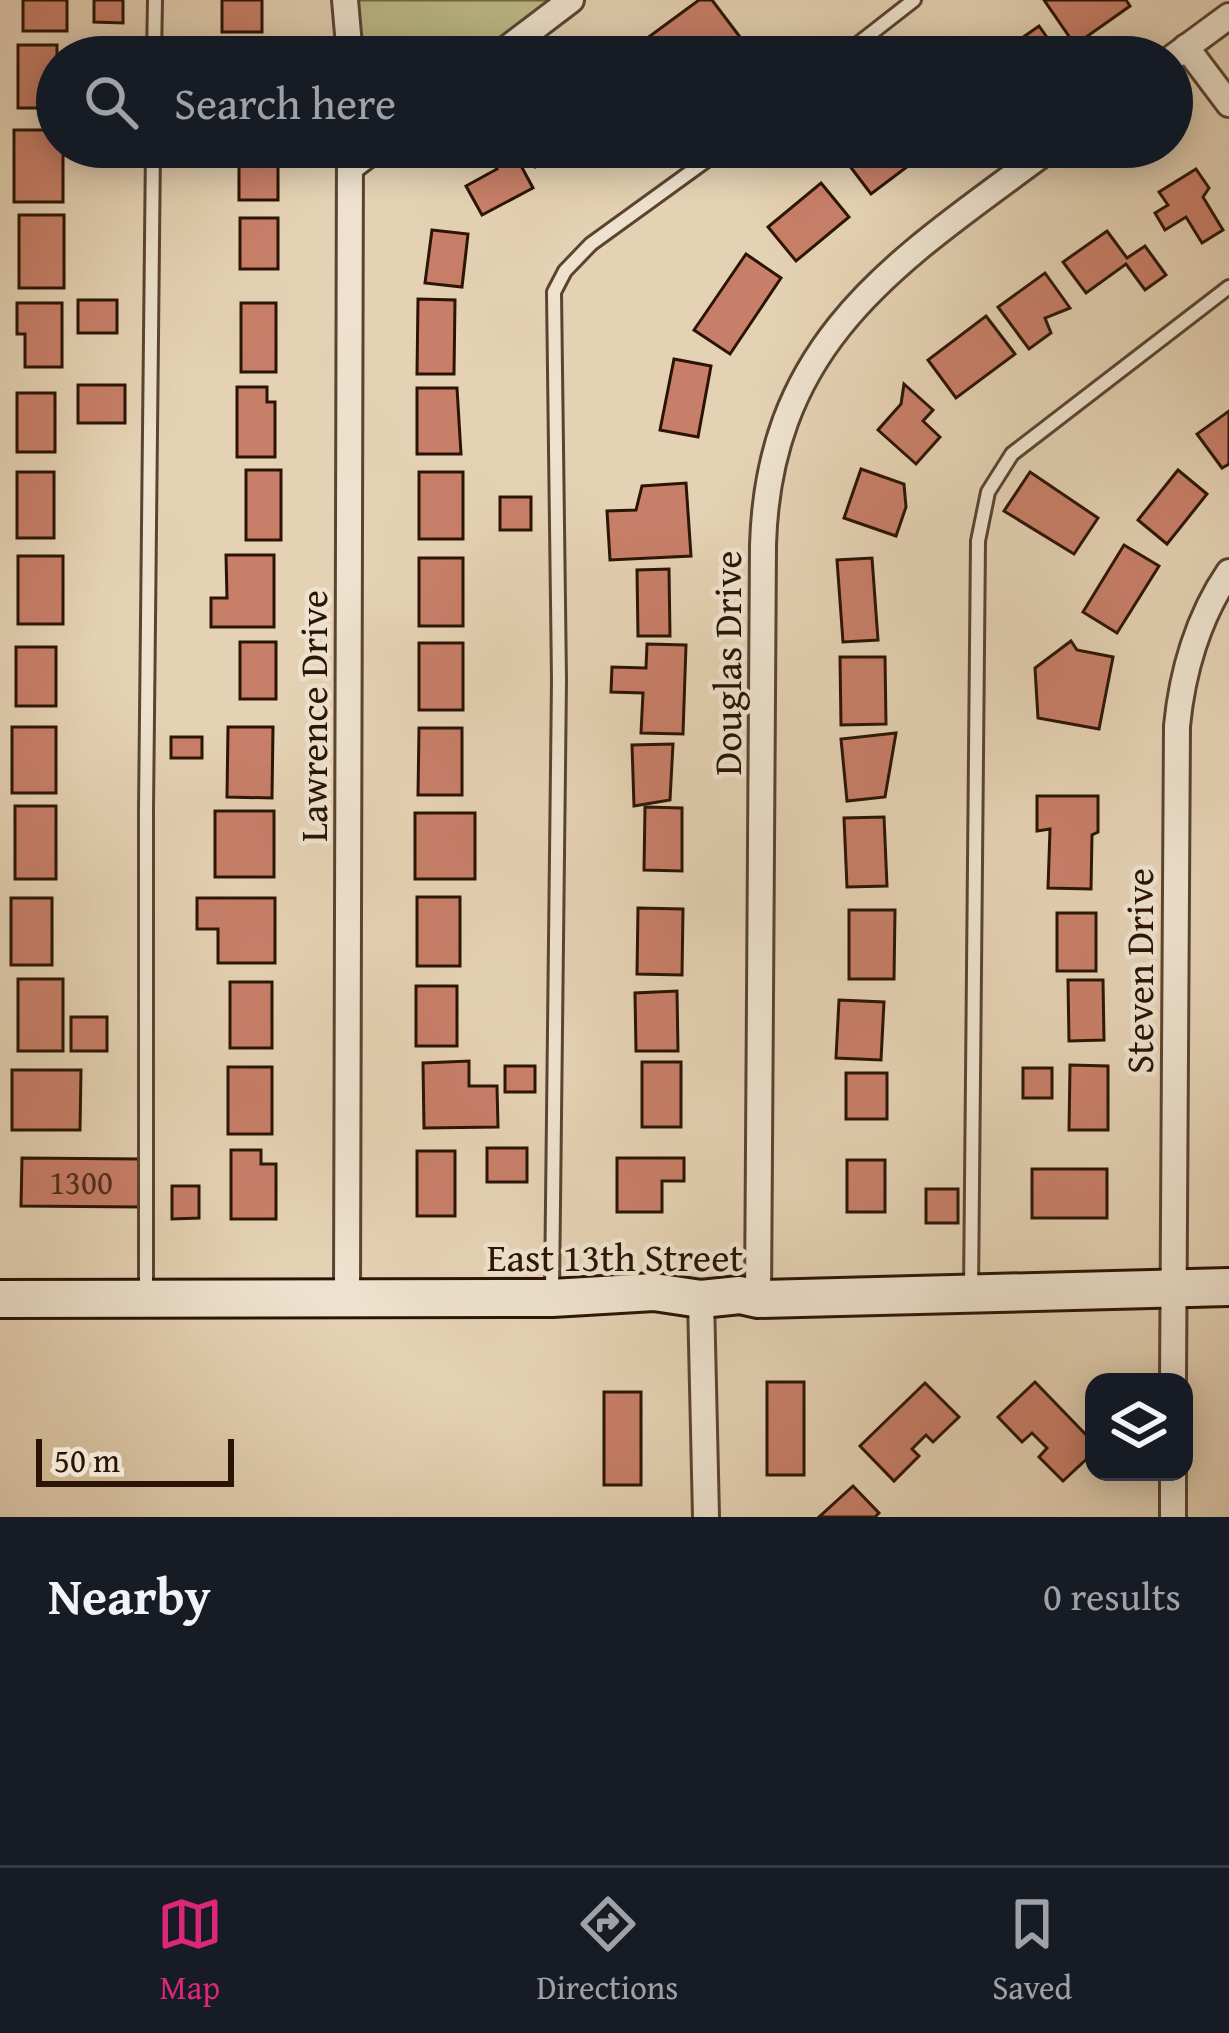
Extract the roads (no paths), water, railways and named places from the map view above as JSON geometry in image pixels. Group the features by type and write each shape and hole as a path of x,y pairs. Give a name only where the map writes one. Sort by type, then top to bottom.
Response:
{"street":[{"path":"345,0 348,36"},
{"path":"524,36 571,0"},
{"path":"1193,43 1229,16"},
{"path":"1193,67 1229,104"},
{"name":"Lawrence Drive","path":"346,1298 350,168"},
{"name":"Douglas Drive","path":"758,1299 763,528 777,445 814,360 866,292 1024,168"},
{"name":"Steven Drive","path":"1173,1373 1177,726 1190,656 1229,572"},
{"name":"East 13th Street","path":"0,1299 552,1298 654,1292 701,1299 740,1295 758,1299 1229,1287"},
{"path":"701,1299 706,1517"},
{"path":"1173,1481 1173,1517"}],"lane":[{"path":"154,0 154,36"},
{"path":"868,36 914,0"},
{"path":"146,1298 153,168"},
{"path":"552,1298 559,680 554,292 591,244 696,168"},
{"path":"970,1293 977,541 982,507 995,479 1022,445 1229,287"}]}
